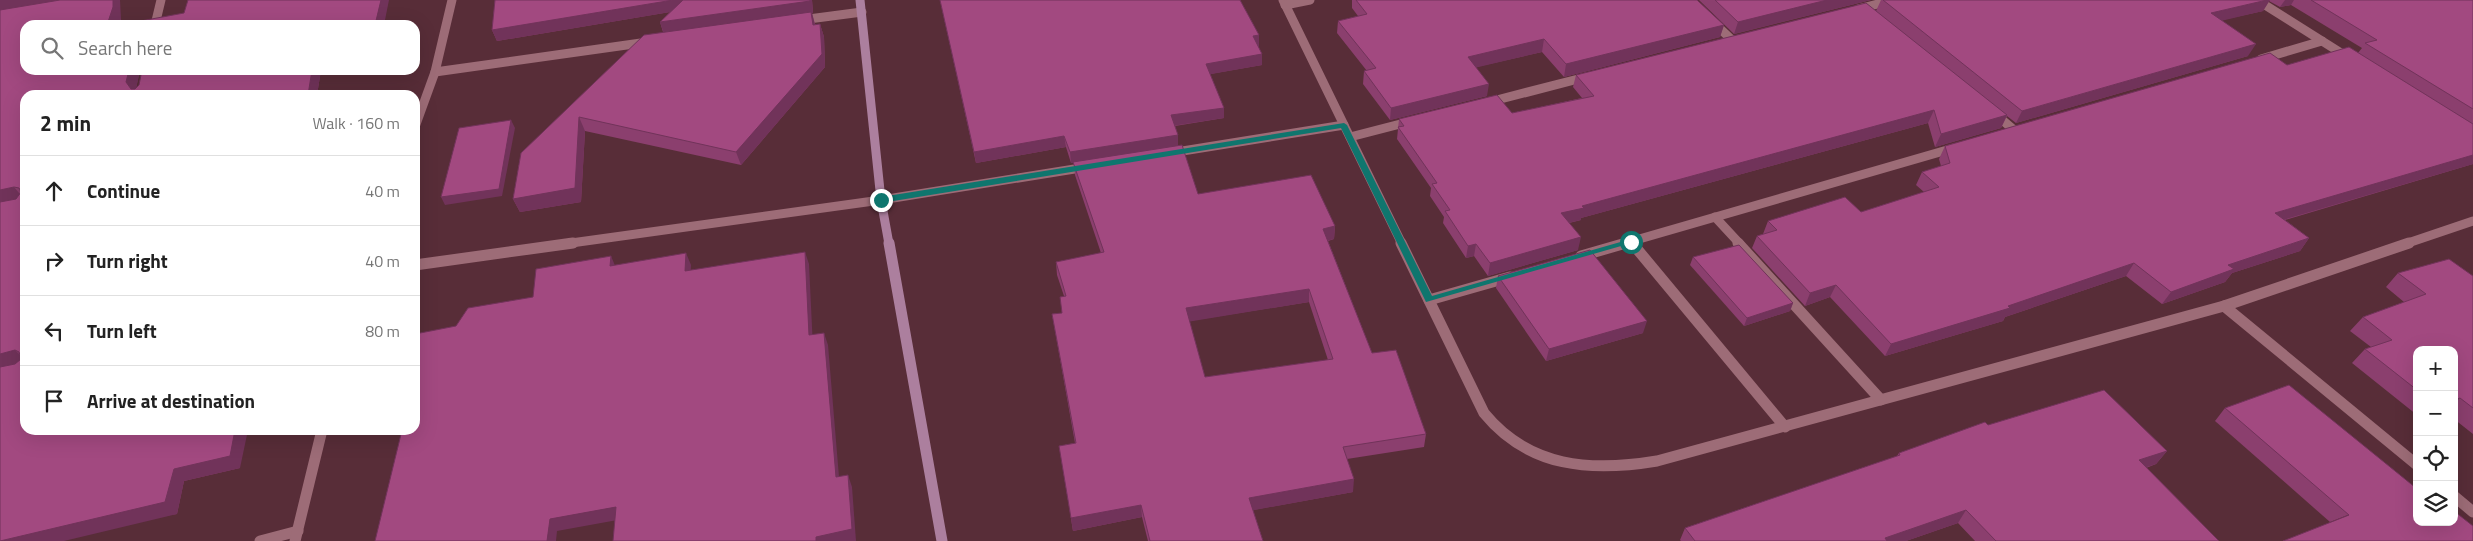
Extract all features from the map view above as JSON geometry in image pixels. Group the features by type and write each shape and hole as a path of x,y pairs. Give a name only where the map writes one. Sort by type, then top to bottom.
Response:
{"street":[{"path":"156,20 160,0"},
{"path":"420,113 435,72 452,0"},
{"path":"860,0 881,200 942,541"},
{"path":"1310,0 1284,3 1484,413 1503,435 1533,454 1568,465 1602,469 1630,467 1785,427 2224,306 2473,221"},
{"path":"1845,12 1894,0"},
{"path":"2257,0 2356,62"},
{"path":"1864,8 1871,14"},
{"path":"794,21 862,12"},
{"path":"1705,14 1734,40"},
{"path":"1724,43 1743,38"},
{"path":"435,72 658,40"},
{"path":"2248,62 2322,41"},
{"path":"1484,103 1599,74"},
{"path":"1984,106 2014,130"},
{"path":"1350,137 1417,120"},
{"path":"1157,155 1344,125"},
{"path":"1567,260 1968,144"},
{"path":"420,264 881,200 1098,165"},
{"path":"1715,217 1881,400"},
{"path":"1631,242 1785,427"},
{"path":"1429,300 1521,274"},
{"path":"2224,306 2413,462"},
{"path":"260,541 296,536 321,435"},
{"path":"2458,499 2473,512"}],"building":[{"path":"60,0 113,0 109,20 20,20 20,75 128,75 126,82 131,89 135,89 139,85 141,75 311,75 309,90 20,90 20,190 14,187 0,190 0,10"},
{"path":"188,0 381,0 376,20 146,20 184,13"},
{"path":"495,0 673,0 492,30"},
{"path":"683,0 810,0 810,1 660,22"},
{"path":"940,0 1240,0 1259,35 1253,36 1262,54 1206,64 1224,108 1171,115 1178,135 1070,152 1064,136 974,152"},
{"path":"1356,0 1697,0 1724,25 1566,64 1544,39 1468,57 1489,84 1391,108 1364,71 1376,68 1338,21 1367,14"},
{"path":"1715,0 1827,0 1738,22"},
{"path":"1883,0 2267,0 2211,13 2256,44 2022,111"},
{"path":"2311,0 2473,0 2473,109 2365,43 2377,40"},
{"path":"1866,3 2007,115 1941,134 1934,110 1582,206 1584,208 1561,213 1581,237 1490,263 1476,244 1468,246 1445,211 1450,210 1432,184 1437,183 1398,127 1404,126 1399,119 1497,95 1512,113 1594,96 1576,75"},
{"path":"811,12 813,25 820,24 822,54 736,152 579,117 575,188 513,199 521,153 644,35"},
{"path":"2349,47 2473,124 2473,155 2275,213 2309,238 2228,265 2234,269 2171,292 2134,263 2008,306 2010,308 1891,344 1836,285 1810,293 1757,236 1777,230 1768,221 1845,197 1861,212 1939,187 1922,172 1950,163 1945,146 2270,53 2287,65"},
{"path":"511,120 499,189 441,197 459,128"},
{"path":"1182,145 1198,194 1311,175 1335,226 1323,229 1372,353 1396,350 1426,434 1343,447 1354,479 1249,498 1263,541 1150,541 1141,505 1071,518 1059,446 1076,443 1052,314 1062,313 1060,297 1066,296 1056,262 1104,252 1073,162","holes":["1309,289 1333,359 1205,377 1186,308"]},
{"path":"20,193 20,356 19,352 15,350 0,354 0,202 16,199"},
{"path":"1739,245 1793,303 1747,318 1693,257"},
{"path":"1590,250 1647,321 1549,349 1498,276"},
{"path":"805,252 809,335 824,333 836,477 848,475 852,529 816,537 816,541 613,541 616,507 550,519 547,541 375,541 401,435 420,435 420,333 456,326 468,308 533,297 536,269 611,256 610,266 686,253 685,271"},
{"path":"2449,259 2473,276 2473,408 2460,398 2458,399 2458,346 2413,346 2413,387 2365,349 2392,340 2363,317 2426,294 2398,273"},
{"path":"20,360 20,435 234,435 230,456 174,469 165,502 0,541 0,367 15,364"},
{"path":"2289,385 2413,486 2413,526 2458,526 2458,514 2473,526 2473,541 2283,541 2349,515 2225,408"},
{"path":"2104,390 2167,451 2139,460 2219,541 1996,541 1966,510 1885,538 1887,541 1695,541 1685,528 1900,455 1899,453 1985,422 1988,425"}],"route":[{"path":"881,200 1344,125 1429,300 1631,242"}]}
